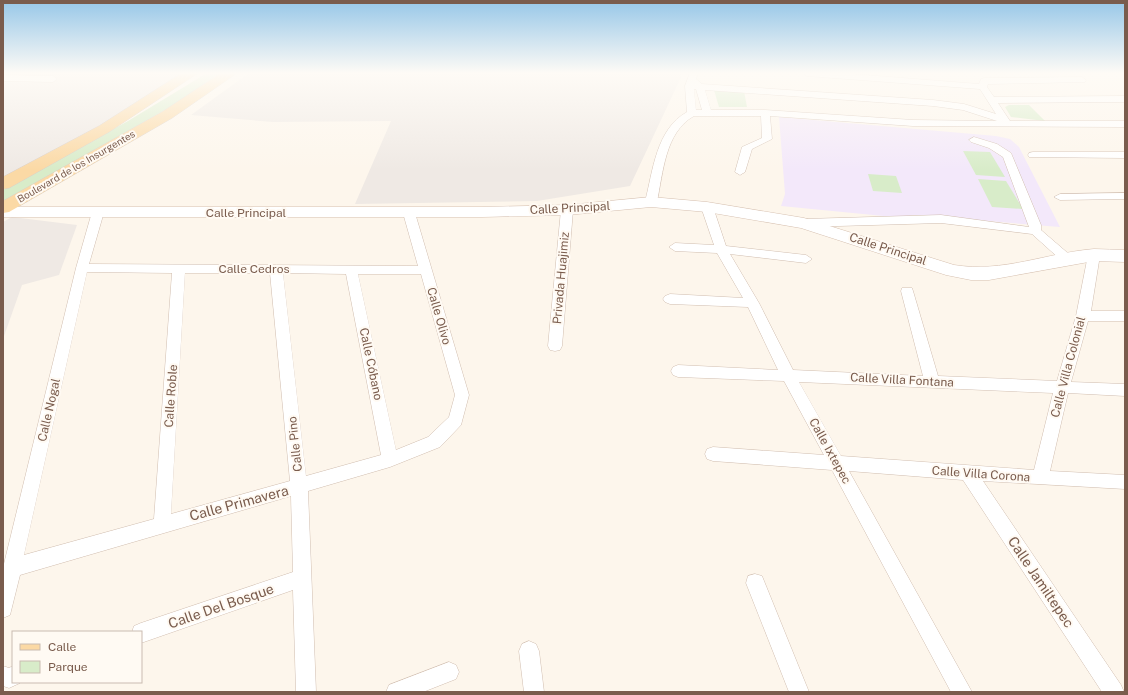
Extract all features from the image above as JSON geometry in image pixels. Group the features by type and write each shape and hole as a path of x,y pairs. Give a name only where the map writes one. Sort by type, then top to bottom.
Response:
{"main road":[{"name":"Boulevard de los Insurgentes","path":"3,184 104,129 141,105"},
{"name":"Boulevard de los Insurgentes","path":"3,208 181,105"}],"street":[{"path":"692,105 692,113"},
{"path":"704,105 707,112"},
{"path":"954,105 964,107 1006,122"},
{"path":"995,105 1006,122"},
{"path":"651,202 666,140 685,117 692,113 765,113 912,124 1006,122 1125,124"},
{"path":"740,172 747,147 767,139 765,113"},
{"path":"974,140 993,146 1007,155 1035,225 1035,231"},
{"path":"1033,155 1125,155"},
{"path":"1060,197 1125,196"},
{"name":"Calle Principal","path":"3,212 409,213 567,210 651,202 707,207 804,223 952,271 971,274 989,274 1066,258 1094,255 1125,256"},
{"name":"Calle Ixtepec","path":"707,207 721,249 752,303 788,374 962,692"},
{"name":"Privada Huajimiz","path":"555,346 567,210"},
{"name":"Calle Nogal","path":"3,608 82,268 98,212"},
{"name":"Calle Olivo","path":"409,213 462,395 456,420"},
{"path":"804,223 941,219 1035,231 1066,258"},
{"path":"675,247 721,249 806,259"},
{"name":"Calle Villa Colonial","path":"1040,478 1062,388 1083,316 1094,255"},
{"name":"Calle Cedros","path":"82,268 425,270"},
{"name":"Calle Roble","path":"162,524 179,268"},
{"name":"Calle Pino","path":"276,269 299,487 306,692"},
{"name":"Calle Cóbano","path":"351,269 390,460"},
{"path":"907,291 932,381"},
{"path":"670,299 752,303"},
{"path":"1083,316 1125,316"},
{"name":"Calle Villa Fontana","path":"678,371 788,374 1125,390"},
{"name":"Calle Primavera","path":"12,568 390,460 434,442 456,420"},
{"name":"Calle Villa Corona","path":"713,454 1040,478 1125,482"},
{"name":"Calle Jamiltepec","path":"968,473 1114,692"},
{"name":"Calle Del Bosque","path":"142,633 301,578"},
{"path":"755,583 799,692"},
{"path":"529,651 534,692"},
{"path":"396,692 449,672"}],"shaded area":[{"path":"3,105 143,105 3,183"},
{"path":"204,105 668,105 630,186 537,201 355,204 391,121 273,122 191,115"},
{"path":"779,117 996,136 1010,139 1019,147 1060,227 913,215 904,218 781,206 785,194"},
{"path":"12,217 77,225 59,275 22,285 3,339 3,222"}],"green space":[{"path":"154,105 173,105 3,202 3,190"},
{"path":"719,105 747,105 747,107 719,107"},
{"path":"1008,105 1029,105 1045,121 1011,117 1005,107"},
{"path":"963,151 990,152 1005,177 976,175"},
{"path":"868,174 896,176 902,193 873,191"},
{"path":"978,179 1006,181 1023,209 992,207"}]}
